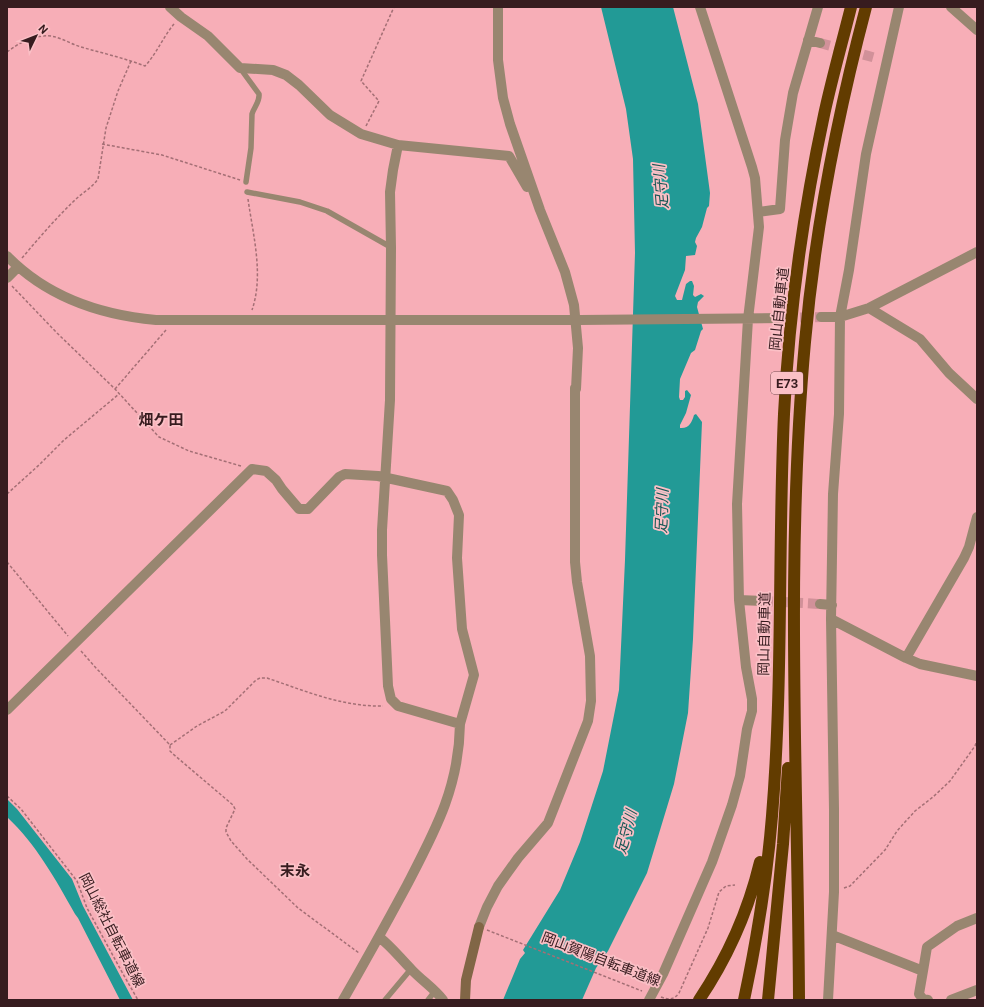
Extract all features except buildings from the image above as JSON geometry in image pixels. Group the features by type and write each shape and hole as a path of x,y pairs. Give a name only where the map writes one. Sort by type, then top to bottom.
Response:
{"highway":[{"name":"岡山自動車道","path":"775,764 778,691 781,485 784,411 790,339 803,226 824,114 851,7"},
{"name":"岡山自動車道","path":"794,689 796,484 809,300 818,230 828,174 848,77 866,7"},
{"path":"768,1000 783,844 794,689"},
{"path":"794,689 799,1000"},
{"path":"699,1000 715,975 734,939 750,900 762,857 775,764"},
{"path":"744,1000 764,887 772,815 775,764"}],"main road":[{"path":"465,1000 466,980 481,928"}],"street":[{"path":"170,7 181,17 208,36 240,68 273,70 286,75 299,85 330,115 361,134 398,145 509,156 540,210"},
{"path":"481,928 486,907 500,882 548,823 588,721 592,688 590,656 575,562 578,320 564,272 540,210 510,124 503,98 498,60 498,7"},
{"path":"651,997 663,974 712,862 740,776 752,711 752,699 746,667 739,600 737,504 744,319 759,227 758,212 755,178 752,167 700,7"},
{"path":"758,212 780,209 785,140 793,94 818,7"},
{"path":"828,1000 834,892 831,619 833,494 839,414 840,317 881,59 899,7"},
{"path":"951,7 977,30"},
{"path":"808,40 820,43"},
{"path":"398,145 390,192 390,400 382,555 388,686 391,699 398,706 460,724"},
{"path":"820,317 840,317 869,308 977,252"},
{"path":"7,256 17,266 35,279 53,291 72,300 93,309 134,318 156,320 578,320 782,318"},
{"path":"10,282 17,266"},
{"path":"869,308 920,339 949,373 977,398"},
{"path":"7,710 252,469 266,471 276,480 299,509 308,509 339,476 345,474 385,478 447,491 457,506 459,515 457,558 462,630 474,675 460,724 457,762 448,799 429,842 379,937 343,1000"},
{"path":"906,658 964,558 969,547 977,517"},
{"path":"739,600 763,601"},
{"path":"820,604 832,605"},
{"path":"831,619 920,664 977,676"},
{"path":"928,1000 923,999 919,994 927,947 957,926 977,918"},
{"path":"832,935 923,971"},
{"path":"379,937 391,947 443,1000"},
{"path":"951,1000 977,990"}],"lane":[{"path":"240,68 259,94 259,99 252,114 251,148 246,182"},
{"path":"247,192 300,202 327,211 387,245 391,245"},
{"path":"385,1000 411,969"},
{"path":"428,1000 435,991"}],"path":[{"path":"361,134 379,101 361,81 394,7"},
{"path":"7,52 28,39 44,35 54,36 80,47 145,66 157,51 166,33 181,17"},
{"path":"17,266 60,214 77,197 94,185 98,179 102,144 111,111 131,61"},
{"path":"102,144 162,156 246,182"},
{"path":"247,192 255,253 257,288 256,298 248,320"},
{"path":"10,282 57,333 115,389 159,437 189,450 229,464 252,469"},
{"path":"115,389 146,352 176,320"},
{"path":"7,494 39,466 69,436 119,394"},
{"path":"7,562 96,668 170,745 170,751 233,805 235,809 226,828 226,832 231,841 247,859 298,908 367,958"},
{"path":"170,745 197,726 225,710 252,683 260,678 267,678 332,700 351,704 388,706 394,702"},
{"path":"834,892 850,886 885,850 897,831 915,811 950,782 975,746 977,740"},
{"name":"岡山総社自転車道線","path":"7,796 21,809 78,881 87,908 138,1000"},
{"name":"岡山賀陽自転車道線","path":"481,928 642,990 651,997 669,999 677,995 697,954 708,928 720,892 726,886 735,884"}],"water":[{"name":"足守川","path":"601,7 673,7 698,104 710,193 709,206 695,242 697,246 695,255 686,256 685,270 675,296 677,300 682,300 686,284 692,281 694,286 693,295 695,297 701,294 704,296 698,302 697,307 703,329 695,350 691,353 680,379 679,397 680,400 683,400 685,397 685,391 687,390 691,395 680,428 688,426 696,414 702,422 693,639 688,713 674,784 647,873 608,951 596,968 582,1000 503,1000 520,959 525,953 523,950 560,890 580,842 603,771 619,690 625,560 635,253 633,159 626,109"},
{"path":"7,799 17,809 72,879 83,906 133,1000 120,1000 78,918 53,875 27,839 7,817"}],"tunnel":[{"path":"820,43 876,58"},
{"path":"785,318 821,317"},
{"path":"763,601 820,604"}],"district":[{"name":"畑ケ田","path":"161,420"},
{"name":"末永","path":"295,871"}]}
